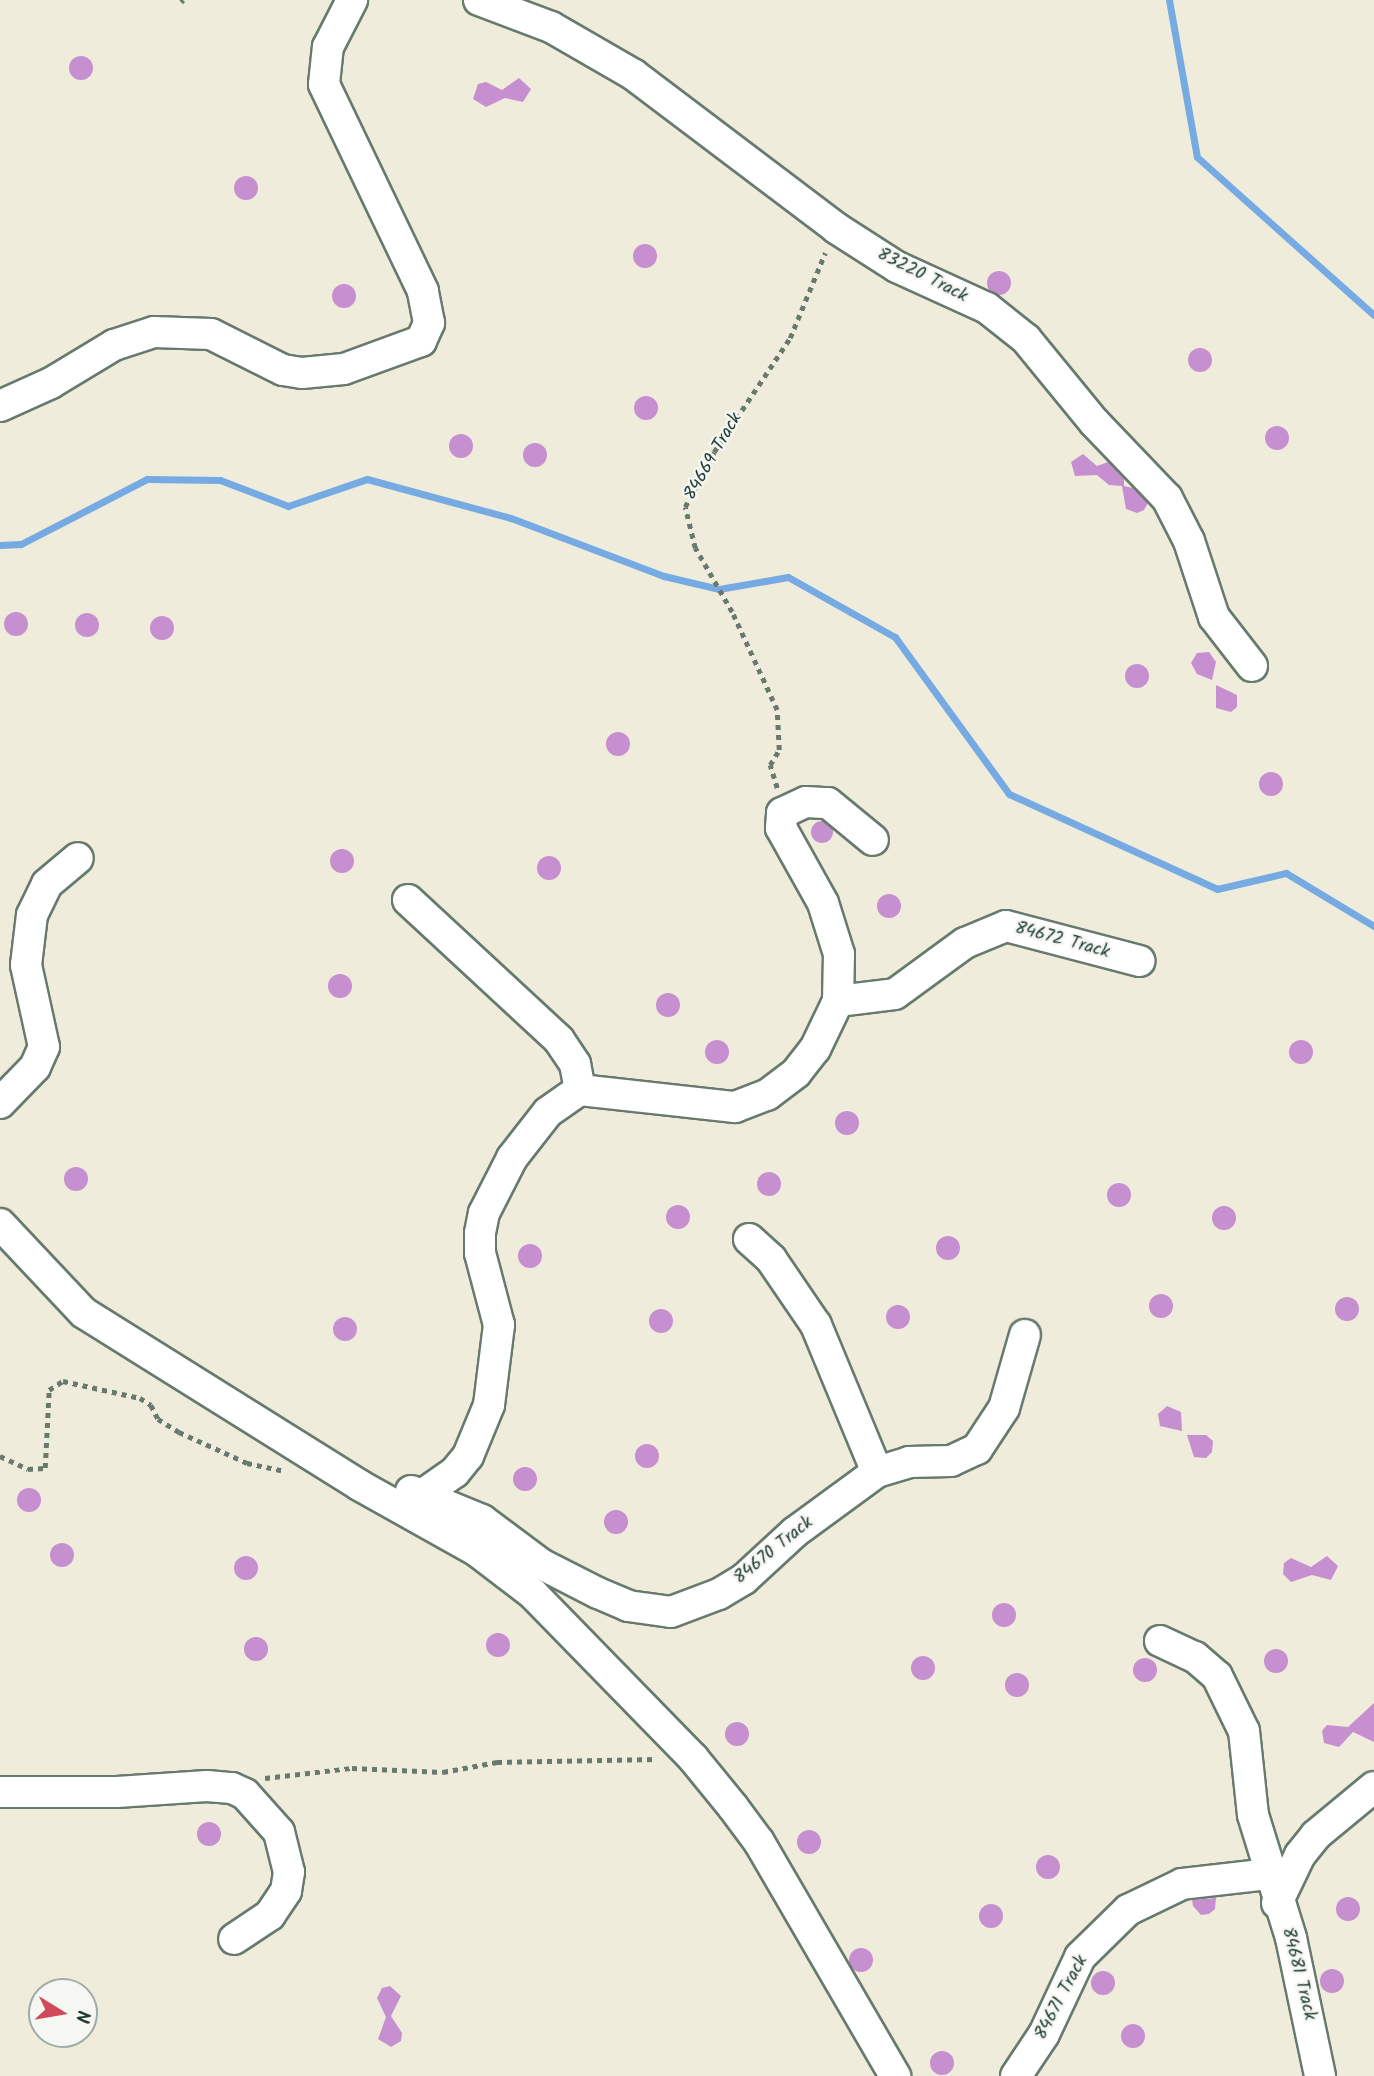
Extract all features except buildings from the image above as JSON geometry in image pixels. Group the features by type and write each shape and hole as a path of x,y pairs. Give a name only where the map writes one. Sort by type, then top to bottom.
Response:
{"street":[{"path":"0,406 51,383 114,345 154,332 211,334 283,370 302,373 344,369 421,341 429,323 424,291 324,84 328,47 352,0"},
{"name":"83220 Track","path":"479,0 551,27 634,75 836,228 897,267 987,308 1026,339 1094,422 1167,498 1189,541 1214,617 1252,666"},
{"path":"422,1495 455,1472 468,1456 496,1375 499,1325 480,1253 484,1213 531,1131 548,1112 580,1090 735,1107 767,1095 796,1073 815,1049 838,1001 839,954 823,902 781,828 784,809 806,802 828,803 873,840"},
{"path":"0,1103 35,1067 44,1047 26,965 32,915 47,884 78,858"},
{"path":"408,900 559,1040 575,1064 580,1090"},
{"name":"84672 Track","path":"838,1001 895,994 965,943 1006,926 1139,961"},
{"path":"0,1224 84,1312 359,1485 507,1572 693,1758 759,1842 895,2076"},
{"path":"749,1239 771,1259 816,1325 877,1472"},
{"name":"84670 Track","path":"359,1485 385,1485 422,1495 482,1520 541,1564 598,1593 628,1606 671,1612 719,1594 744,1579 795,1532 877,1472 909,1462 951,1461 977,1449 1004,1408 1025,1335"},
{"name":"84681 Track","path":"1160,1641 1205,1664 1232,1701 1247,1742 1253,1815 1268,1874 1302,1978 1321,2076"},
{"path":"1277,1903 1300,1855 1316,1835 1374,1787"},
{"path":"0,1792 232,1788 260,1807 279,1832 289,1872 286,1891 270,1915 234,1939"},
{"name":"84671 Track","path":"1016,2076 1044,2034 1080,1957 1128,1910 1182,1884 1268,1874"}],"path":[{"name":"84669 Track","path":"784,809 770,765 779,750 777,710 732,612 695,548 685,507 714,452 790,338 836,228"},
{"path":"0,1456 28,1469 45,1468 49,1390 63,1381 140,1398 151,1405 159,1419 179,1432 254,1465 307,1473 324,1463"},
{"path":"232,1788 307,1771 443,1772 497,1762 693,1758"}],"waterway":[{"path":"1169,0 1197,157 1374,315"},
{"path":"0,545 21,544 147,479 220,480 288,506 367,479 511,518 664,576 719,589 788,577 895,637 1009,794 1217,889 1286,873 1374,926"}]}
